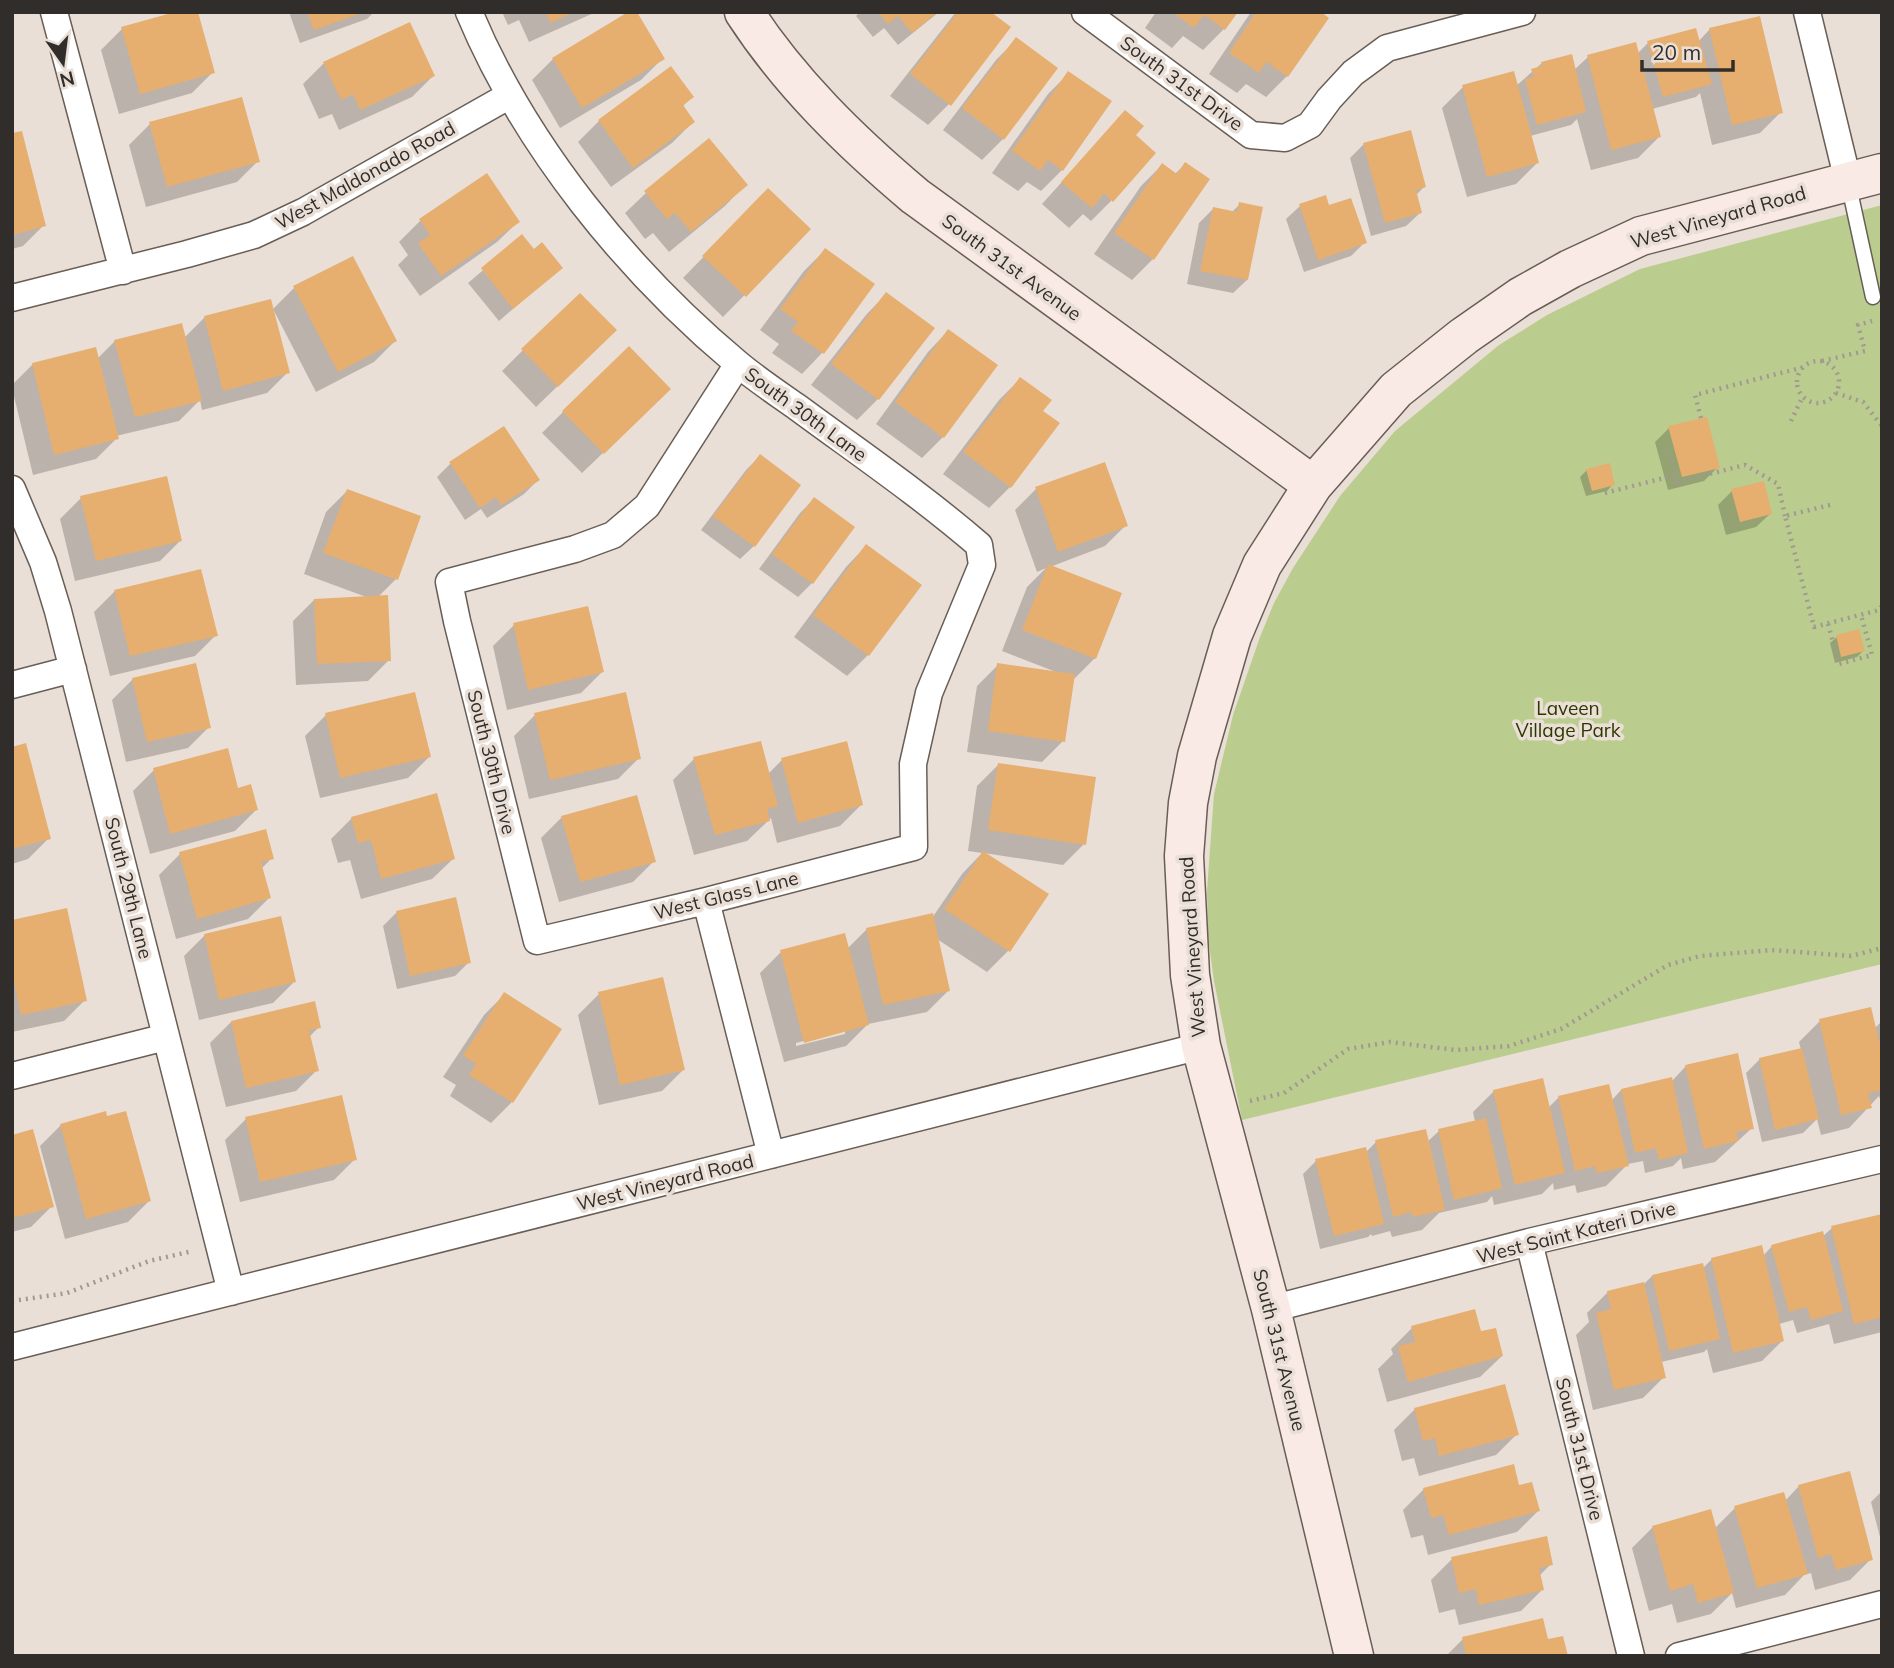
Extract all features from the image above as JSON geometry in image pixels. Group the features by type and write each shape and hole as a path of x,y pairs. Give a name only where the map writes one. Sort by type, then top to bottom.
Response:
{"street":[{"path":"54,12 122,271"},
{"name":"South 30th Lane","path":"469,12 510,95 553,164 640,272 738,364 945,516 979,545 982,565 929,693 913,764 914,847"},
{"name":"South 31st Avenue","path":"744,12 815,103 871,159 915,196 1313,485"},
{"name":"South 31st Drive","path":"1085,12 1251,135 1285,138 1310,125 1353,73 1387,48 1522,12"},
{"path":"1807,12 1865,177"},
{"name":"West Maldonado Road","path":"12,298 187,254 267,230 510,95"},
{"name":"West Vineyard Road","path":"12,1347 1201,1046 1190,975 1184,856 1188,803 1197,756 1232,636 1262,565 1313,485 1396,390 1464,336 1520,297 1570,269 1642,236 1865,177"},
{"name":"South 30th Drive","path":"537,941 449,582 575,549 613,535 647,506 738,364"},
{"name":"South 29th Lane","path":"12,489 43,562 73,668 231,1292"},
{"path":"12,685 73,668"},
{"name":"West Glass Lane","path":"537,941 914,847"},
{"path":"706,901 771,1155"},
{"path":"12,1076 166,1037"},
{"name":"South 31st Avenue","path":"1201,1046 1271,1309 1354,1656"},
{"name":"West Saint Kateri Drive","path":"1271,1309 1529,1242 1882,1160"},
{"name":"South 31st Drive","path":"1529,1242 1631,1656"},
{"path":"1679,1656 1882,1604"}],"lane":[{"path":"1865,177 1873,297"}],"path":[{"path":"1701,418 1695,395 1865,351 1858,325 1875,320"},
{"path":"1804,367 1797,382 1803,396 1818,403 1831,399 1836,393 1839,380 1837,373 1833,367 1820,362"},
{"path":"1836,393 1863,402 1882,426"},
{"path":"1791,421 1803,396"},
{"path":"1670,454 1677,482 1745,465 1778,484 1814,627 1879,610 1882,606"},
{"path":"1605,493 1676,475"},
{"path":"1785,516 1830,505"},
{"path":"1828,624 1839,664 1872,655 1861,615"},
{"path":"1250,1101 1284,1093 1348,1049 1390,1042 1455,1050 1508,1046 1561,1029 1668,965 1700,956 1772,950 1851,957 1882,948"},
{"path":"12,1301 67,1293 149,1261 219,1245"}],"green space":[{"name":"Laveen Village Park","path":"1882,205 1882,964 1242,1120 1214,981 1208,937 1207,891 1214,794 1233,715 1274,603 1293,568 1340,496 1395,431 1499,345 1547,315 1640,269"}],"building":[{"path":"175,12 198,12 215,73 140,94 121,27"},
{"path":"307,12 362,12 362,13 314,30"},
{"path":"546,12 574,12 550,23"},
{"path":"628,12 637,12 665,59 582,108 552,58"},
{"path":"878,12 938,12 912,33 898,16 888,24"},
{"path":"958,12 991,12 1011,27 951,106 910,74"},
{"path":"1172,12 1238,12 1225,30 1204,15 1194,28"},
{"path":"1256,12 1321,12 1329,18 1288,77 1266,62 1259,73 1229,53"},
{"path":"1760,16 1783,113 1732,125 1709,28"},
{"path":"410,22 435,76 360,110 353,94 341,100 323,62"},
{"path":"1696,28 1712,84 1663,97 1647,41"},
{"path":"1016,37 1058,68 1004,140 962,108"},
{"path":"1636,42 1661,137 1611,150 1587,55"},
{"path":"1572,54 1586,112 1537,125 1525,79 1534,77 1531,69 1542,66 1541,62"},
{"path":"671,66 694,97 683,105 695,122 633,168 598,120"},
{"path":"1068,71 1112,101 1063,171 1048,160 1040,171 1012,151"},
{"path":"1514,71 1539,163 1487,177 1462,85"},
{"path":"242,97 260,162 167,187 149,122"},
{"path":"1125,110 1144,126 1136,135 1156,153 1113,202 1104,193 1092,208 1061,182"},
{"path":"1411,130 1426,187 1416,190 1422,213 1385,223 1363,143"},
{"path":"22,131 46,226 12,235 12,133"},
{"path":"709,138 748,185 691,232 675,213 667,219 644,191"},
{"path":"1185,162 1210,179 1154,260 1114,233 1162,163 1177,174"},
{"path":"487,173 520,222 441,276 418,243 430,235 419,219"},
{"path":"768,188 811,229 746,297 702,256"},
{"path":"1326,195 1329,205 1351,198 1367,243 1318,260 1299,204"},
{"path":"1239,202 1263,207 1248,280 1200,271 1213,207 1237,212"},
{"path":"522,234 534,249 542,242 563,268 513,309 481,268"},
{"path":"825,248 875,284 824,354 791,331 798,322 780,309"},
{"path":"353,256 397,341 338,372 293,286"},
{"path":"886,292 935,328 879,400 831,364"},
{"path":"580,293 617,330 558,387 521,349"},
{"path":"271,299 290,373 223,391 204,316"},
{"path":"182,323 202,401 135,417 114,340"},
{"path":"948,329 998,365 944,438 895,402"},
{"path":"629,346 671,389 604,454 562,411"},
{"path":"96,347 119,439 54,455 32,363"},
{"path":"1020,377 1052,400 1043,411 1060,423 1011,488 963,452"},
{"path":"1707,417 1720,468 1682,477 1668,426"},
{"path":"504,426 540,480 501,505 496,497 480,508 449,462"},
{"path":"760,454 801,485 755,547 713,516"},
{"path":"1105,462 1128,526 1058,552 1035,487"},
{"path":"1610,463 1615,485 1592,491 1586,469"},
{"path":"167,476 182,541 96,561 80,496"},
{"path":"1764,481 1772,514 1740,522 1731,489"},
{"path":"347,489 421,516 398,580 323,553"},
{"path":"814,497 855,527 813,584 772,554"},
{"path":"866,544 922,585 869,656 813,615"},
{"path":"1048,564 1122,593 1096,659 1022,630"},
{"path":"201,569 218,636 130,656 114,590"},
{"path":"388,595 391,661 317,664 314,599"},
{"path":"588,606 604,672 528,690 513,623"},
{"path":"1859,629 1865,651 1841,657 1836,635"},
{"path":"196,663 211,728 147,742 132,678"},
{"path":"997,663 1075,674 1065,742 988,731"},
{"path":"415,692 431,757 340,778 325,713"},
{"path":"626,692 641,759 550,780 534,713"},
{"path":"761,741 778,806 767,809 770,821 715,835 693,757"},
{"path":"847,741 863,805 798,823 781,758"},
{"path":"26,743 51,839 12,849 12,747"},
{"path":"228,748 238,788 251,784 258,810 170,834 153,768"},
{"path":"998,763 1096,777 1086,845 988,830"},
{"path":"437,793 455,859 381,879 371,840 358,843 351,817"},
{"path":"637,795 656,862 580,882 561,816"},
{"path":"266,829 274,859 261,862 271,898 197,919 179,852"},
{"path":"983,851 1049,894 1010,952 944,909"},
{"path":"456,897 471,963 410,976 396,911"},
{"path":"67,908 87,1001 21,1015 12,973 12,920"},
{"path":"933,913 950,991 883,1005 866,928"},
{"path":"281,916 296,982 219,1000 204,934"},
{"path":"845,933 869,1025 804,1043 780,950"},
{"path":"663,977 685,1070 620,1085 598,992"},
{"path":"504,992 562,1029 513,1103 469,1075 476,1064 463,1055"},
{"path":"315,1001 321,1028 309,1030 319,1071 246,1088 231,1021"},
{"path":"1871,1007 1882,1053 1882,1090 1868,1093 1872,1108 1841,1115 1819,1019"},
{"path":"1802,1048 1819,1119 1775,1130 1759,1058"},
{"path":"1738,1053 1754,1129 1736,1132 1738,1141 1704,1149 1685,1065"},
{"path":"1672,1077 1688,1153 1659,1160 1656,1148 1635,1153 1621,1089"},
{"path":"1543,1078 1565,1173 1515,1185 1493,1090"},
{"path":"1609,1084 1629,1166 1597,1173 1595,1166 1575,1171 1558,1096"},
{"path":"342,1095 357,1160 260,1182 245,1117"},
{"path":"106,1111 107,1116 126,1111 151,1201 86,1219 60,1124"},
{"path":"1486,1118 1502,1188 1454,1200 1438,1129"},
{"path":"33,1129 54,1207 12,1218 12,1135"},
{"path":"1426,1129 1445,1210 1413,1217 1411,1212 1393,1217 1375,1140"},
{"path":"1366,1147 1384,1224 1334,1236 1315,1159"},
{"path":"1882,1214 1882,1317 1854,1324 1831,1226"},
{"path":"1823,1231 1843,1311 1811,1320 1807,1307 1789,1312 1771,1245"},
{"path":"1762,1245 1784,1341 1733,1353 1711,1258"},
{"path":"1703,1263 1720,1339 1669,1351 1652,1275"},
{"path":"1644,1282 1666,1378 1614,1390 1596,1313 1611,1309 1607,1291"},
{"path":"1475,1309 1481,1331 1496,1328 1503,1356 1408,1382 1398,1346 1415,1342 1411,1326"},
{"path":"1505,1384 1519,1435 1439,1456 1435,1438 1423,1441 1414,1408"},
{"path":"1514,1464 1519,1485 1532,1482 1540,1511 1449,1535 1443,1515 1431,1518 1423,1488"},
{"path":"1850,1471 1873,1560 1836,1570 1831,1554 1818,1558 1798,1485"},
{"path":"1784,1492 1808,1574 1757,1588 1734,1506"},
{"path":"1711,1509 1734,1593 1698,1603 1693,1584 1670,1591 1652,1526"},
{"path":"1547,1536 1553,1565 1539,1568 1544,1590 1479,1605 1476,1589 1459,1593 1451,1557"},
{"path":"1543,1618 1548,1639 1563,1636 1568,1656 1466,1656 1462,1637"}]}
